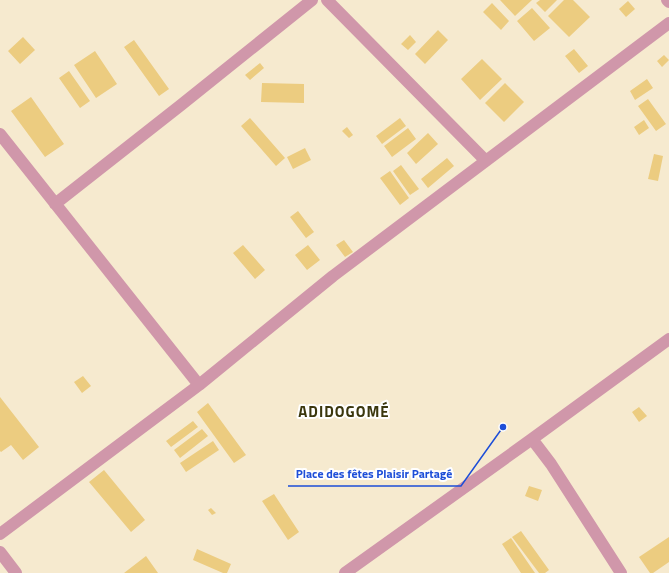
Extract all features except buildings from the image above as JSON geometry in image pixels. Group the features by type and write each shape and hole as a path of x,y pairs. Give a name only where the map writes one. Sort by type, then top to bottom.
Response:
{"street":[{"path":"55,204 312,0"},
{"path":"327,0 486,161"},
{"path":"0,534 199,385 333,276 669,23"},
{"path":"0,134 199,385"},
{"path":"345,573 669,339"},
{"path":"532,439 551,464 621,573"},
{"path":"0,552 16,573"}],"place":[{"name":"Place des fêtes Plaisir Partagé","path":"503,427"}],"district":[{"name":"ADIDOGOMÉ","path":"344,411"}]}
